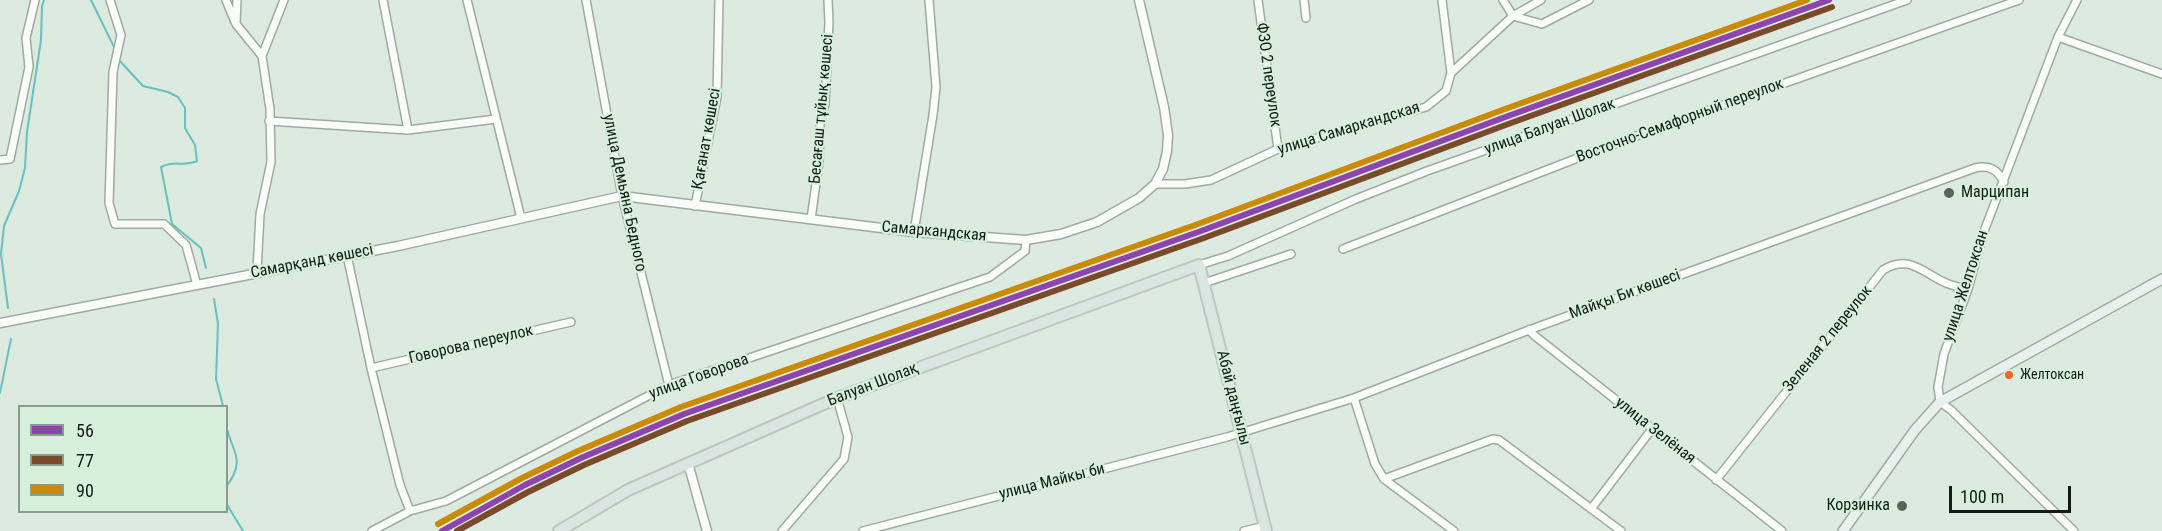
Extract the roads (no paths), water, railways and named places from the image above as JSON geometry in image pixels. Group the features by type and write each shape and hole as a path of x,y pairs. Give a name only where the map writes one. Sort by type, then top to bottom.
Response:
{"main road":[{"name":"Абай даңғылы","path":"1199,265 1265,529"},
{"name":"Балуан Шолақ","path":"559,531 628,490 837,398 1199,265"},
{"path":"1843,531 1915,429 1940,402 2162,279"}],"street":[{"path":"0,160 10,159 29,67 26,38 35,0"},
{"path":"111,0 121,35 113,72 109,203 115,224 164,224 186,245 197,285"},
{"path":"226,0 236,24 262,56"},
{"path":"236,24 237,0"},
{"path":"257,272 260,214 271,162 270,109 262,56 284,0"},
{"path":"383,0 408,130"},
{"path":"467,0 521,218"},
{"name":"улица Демьяна Бедного","path":"586,0 622,196 669,385"},
{"name":"Қағанат көшесі","path":"695,206 717,97 718,0"},
{"name":"Бесағаш тұйық көшесі","path":"811,219 819,162 820,123 825,104 828,0"},
{"path":"914,232 936,87 929,0"},
{"path":"1139,0 1164,107 1168,135 1163,169 1155,184"},
{"name":"ФЗО 2 переулок","path":"1258,0 1278,149"},
{"path":"1304,0 1306,18"},
{"path":"1442,0 1451,73"},
{"path":"1503,0 1513,16 1542,24 1588,0"},
{"name":"улица Самаркандская","path":"1155,184 1185,184 1211,180 1278,149 1426,106 1446,91 1451,73 1513,16 1541,0"},
{"name":"улица Балуан Шолак","path":"1199,265 1228,256 1356,199 1427,171 1907,0"},
{"name":"Восточно-Семафорный переулок","path":"1342,249 1620,142 2019,0"},
{"name":"улица Желтоксан","path":"1940,402 1938,387 1944,354 1968,288 1983,234 2058,37 2077,0"},
{"path":"2058,37 2162,74"},
{"path":"269,121 408,130 496,119"},
{"name":"Майқы Би көшесі","path":"1242,433 1354,398 1529,330 1975,168 1984,166 1991,168 2004,182"},
{"name":"Самаркандская","path":"622,196 914,232 1026,240 1061,234 1097,222 1139,198 1155,184"},
{"name":"Самарқанд көшесі","path":"0,322 347,255 622,196"},
{"name":"улица Говорова","path":"372,531 410,511 446,501 669,385 990,277 1025,251 1026,240"},
{"path":"1204,283 1291,254"},
{"path":"347,255 371,368 400,485 410,511"},
{"name":"Зеленая 2 переулок","path":"1716,480 1883,270 1893,264 1910,263 1946,284 1968,288"},
{"name":"Говорова переулок","path":"371,368 571,322"},
{"name":"улица Зелёная","path":"1529,330 1782,531"},
{"path":"782,531 844,459 848,437 837,398"},
{"path":"1354,398 1376,464 1384,479 1454,531"},
{"path":"1940,402 1951,410 2074,531"},
{"path":"1591,509 1652,429"},
{"name":"улица Майкы би","path":"863,531 1242,433"},
{"path":"1384,479 1493,439 1499,440 1621,531"},
{"path":"688,463 707,531"},
{"path":"1245,531 1265,529"}],"waterway":[{"path":"8,308 1,254 4,226 19,191 25,168 27,132 41,40 44,0"},
{"path":"91,0 115,49"},
{"path":"119,60 143,86 178,97 185,108 185,128 195,145 197,161 161,167 172,224 201,248 206,268"},
{"path":"214,299 218,324 216,379 223,405"},
{"path":"0,393 11,339"},
{"path":"228,432 237,462 228,484"},
{"path":"228,506 243,531"}],"place":[{"name":"Марципан","path":"1949,193"},
{"name":"Желтоксан","path":"2009,375"},
{"name":"Корзинка","path":"1902,506"}]}
